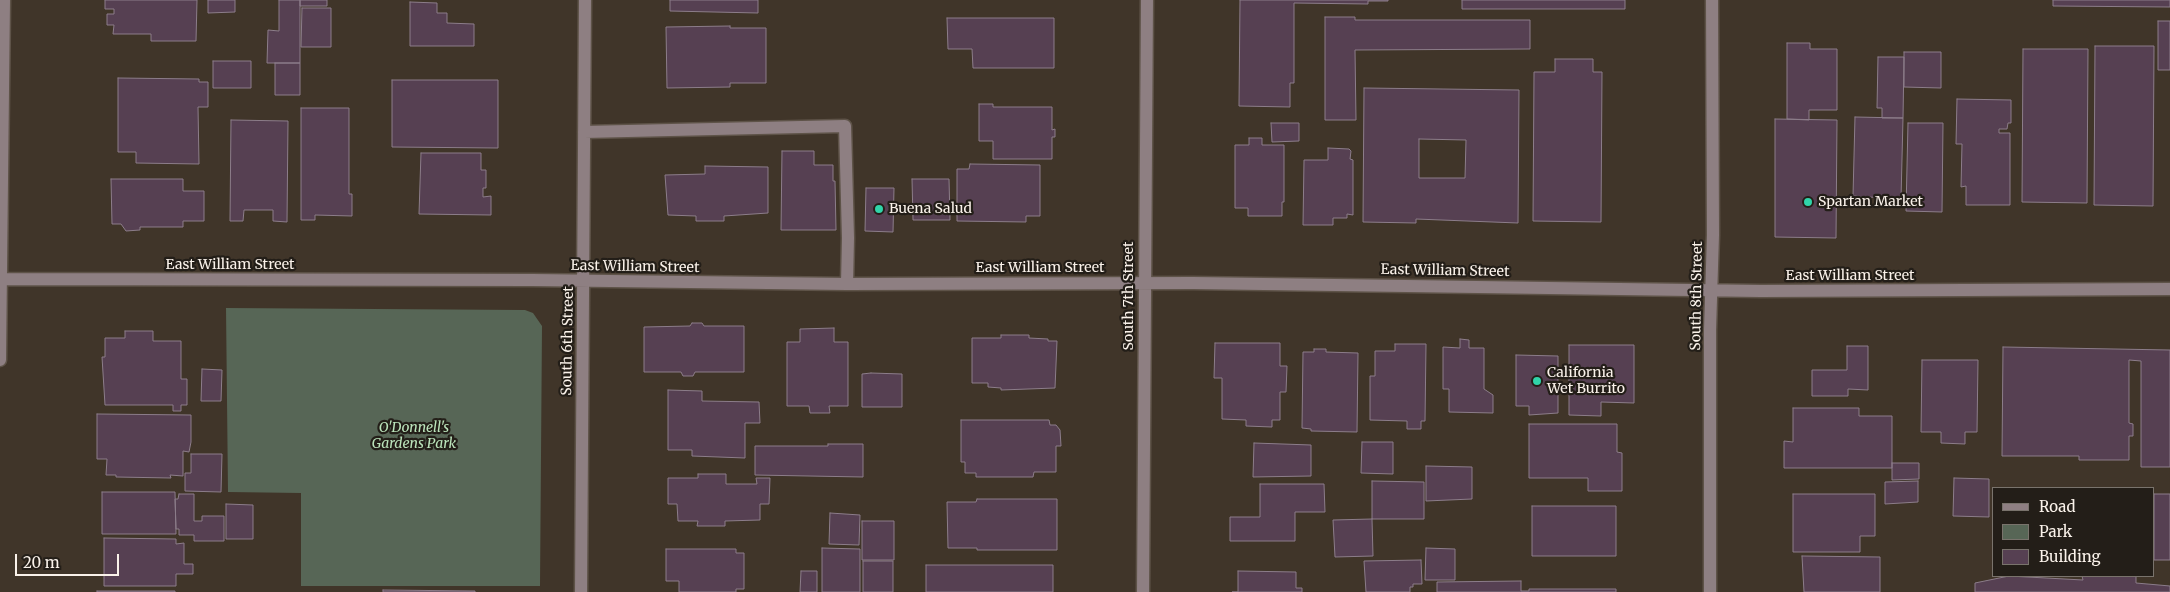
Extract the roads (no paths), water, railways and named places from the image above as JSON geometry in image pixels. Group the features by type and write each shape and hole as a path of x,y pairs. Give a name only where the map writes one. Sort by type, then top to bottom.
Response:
{"street":[{"path":"0,360 4,0"},
{"name":"South 6th Street","path":"581,592 586,0"},
{"name":"South 7th Street","path":"1143,592 1147,0"},
{"name":"South 8th Street","path":"1710,592 1710,330 1713,291 1712,0"},
{"path":"584,132 845,126 848,238 846,284"},
{"name":"East William Street","path":"1,279 846,284 1145,283 1713,291 2170,289"}],"place":[{"name":"Spartan Market","path":"1808,202"},
{"name":"Buena Salud","path":"879,209"},
{"name":"California Wet Burrito","path":"1537,381"}],"park label":[{"name":"O'Donnell's Gardens Park","path":"414,436"}]}
